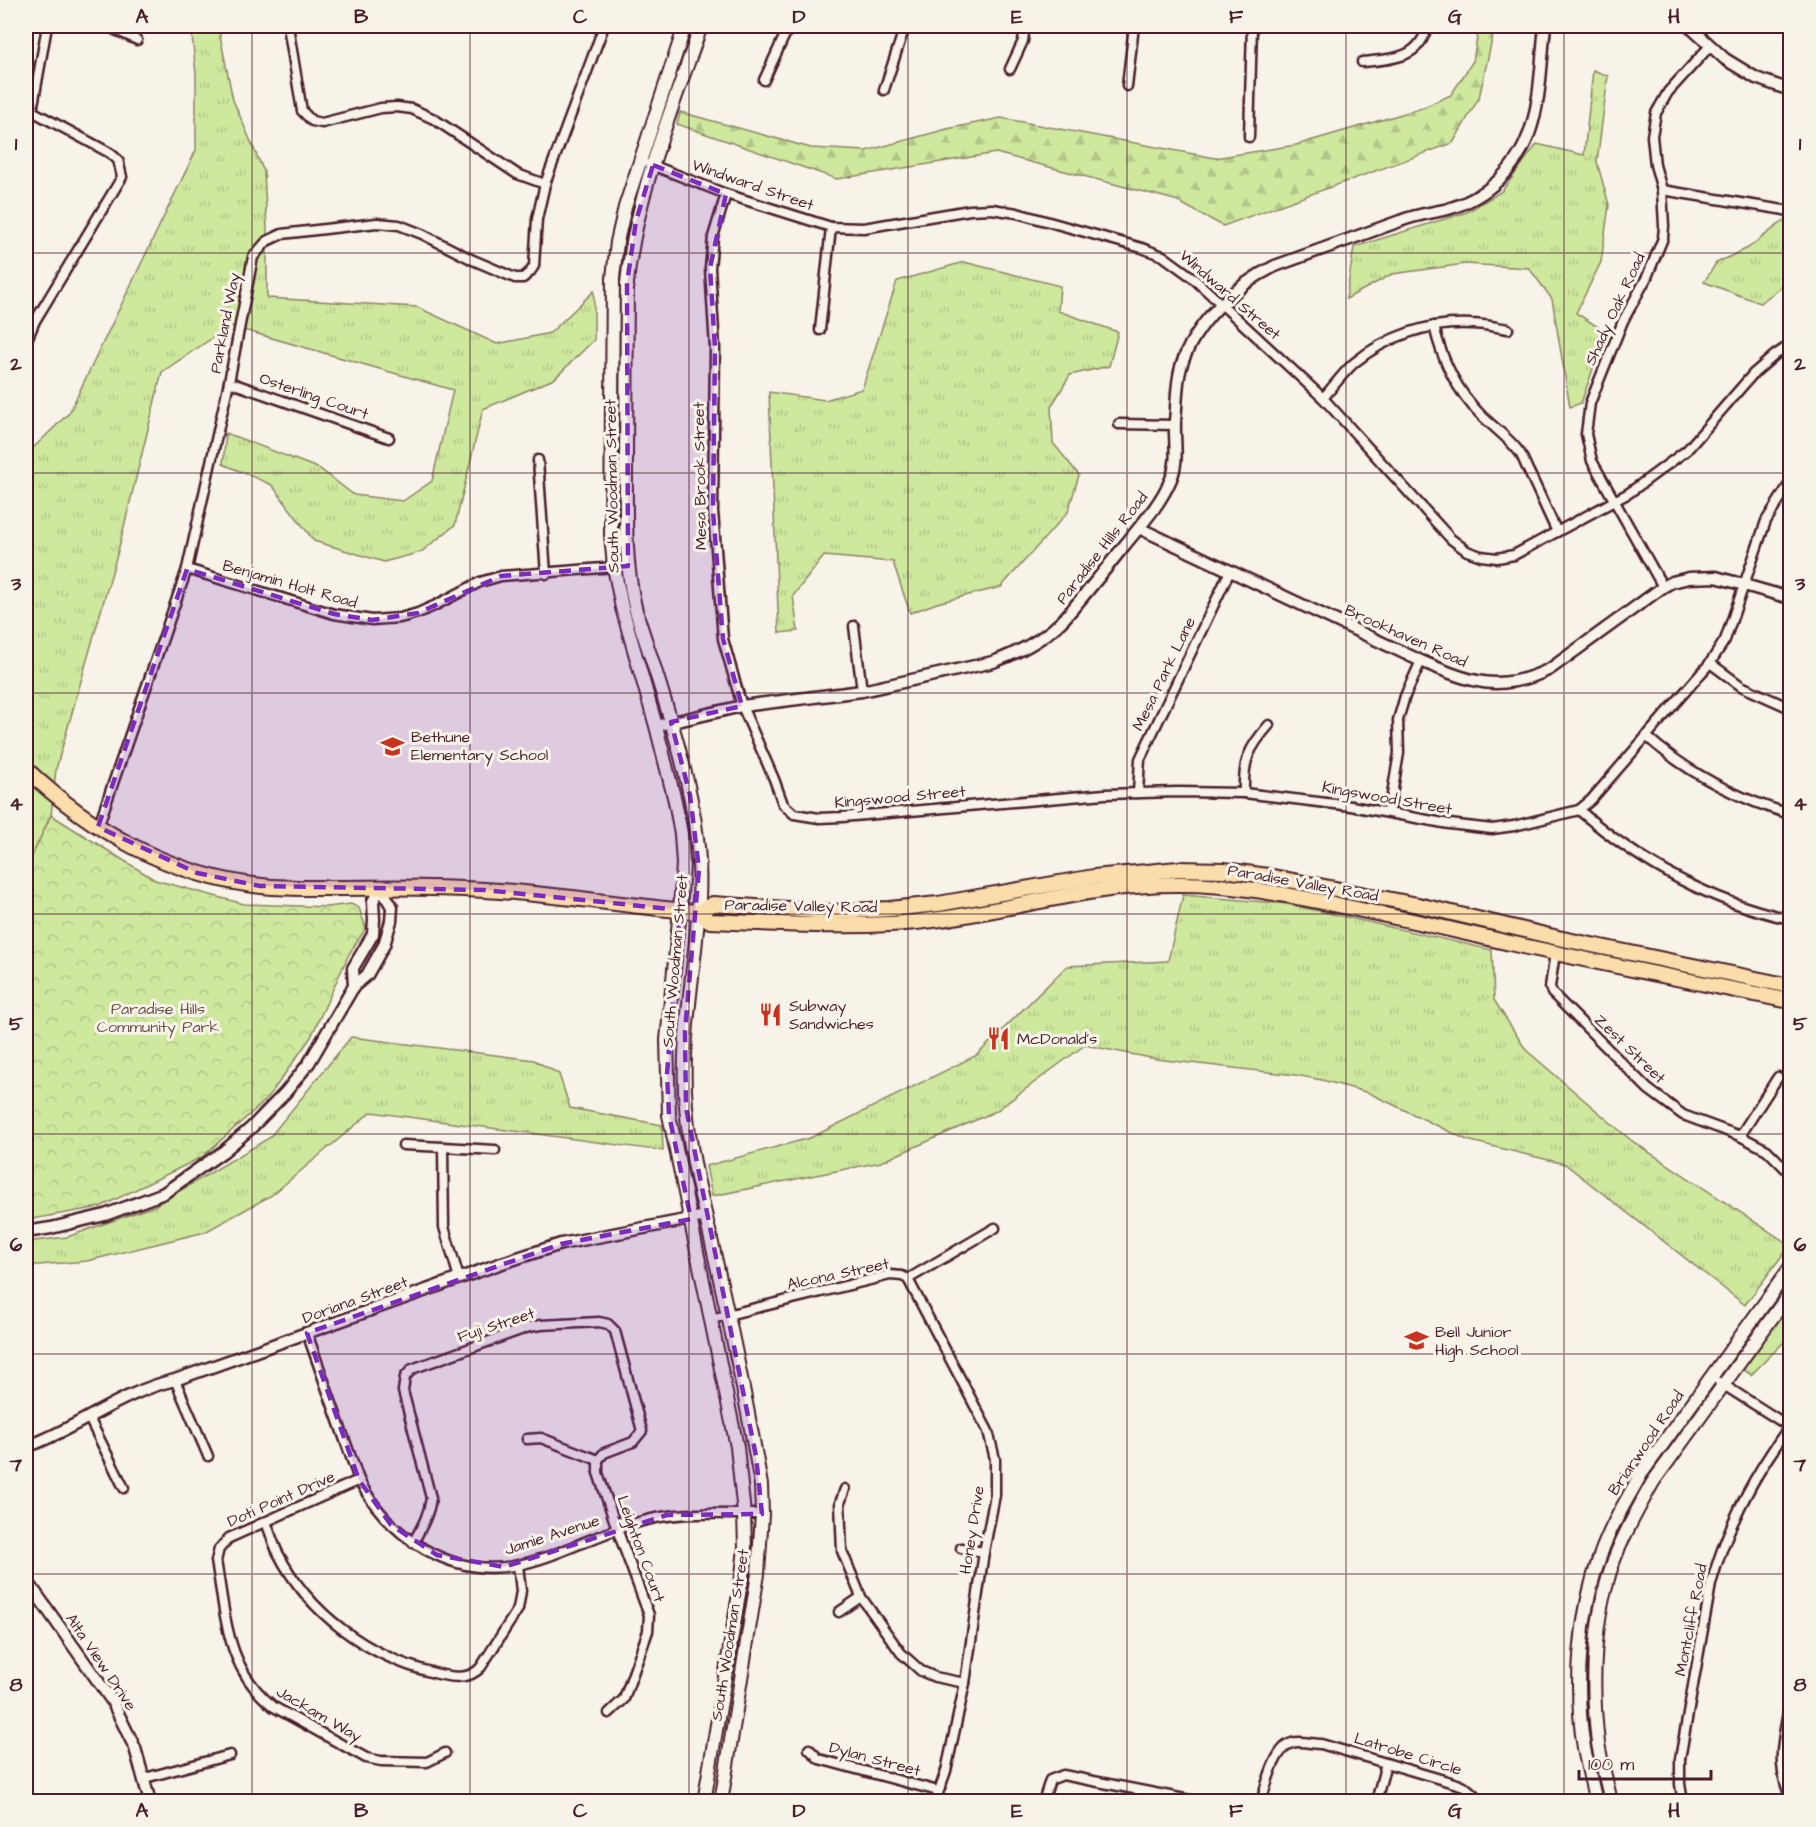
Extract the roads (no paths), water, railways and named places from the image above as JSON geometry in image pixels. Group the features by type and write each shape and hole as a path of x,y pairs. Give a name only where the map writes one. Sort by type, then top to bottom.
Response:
{"main road":[{"name":"South Woodman Street","path":"685,26 625,207 617,242 613,278 611,534 616,582 622,608 656,726 681,834 683,864 680,910 667,1040 669,1115 737,1447 744,1514 745,1546 742,1576 704,1802"},
{"name":"South Woodman Street","path":"701,26 653,165 636,221 630,254 627,283 626,492 628,566 635,608 671,722 690,795 697,837 698,912 685,1031 686,1108 690,1139 728,1315 761,1485 762,1514 758,1574 721,1802"},
{"name":"Paradise Valley Road","path":"26,769 65,803 132,846 197,873 260,886 485,890 698,912 710,921 831,927 940,919 1096,891 1178,884 1222,885 1266,891 1414,920 1555,953 1791,1001"},
{"name":"Paradise Valley Road","path":"698,912 713,904 831,912 889,909 938,904 1094,877 1178,869 1224,870 1268,876 1418,905 1558,939 1791,986"},
{"name":"Briarwood Road","path":"1596,1802 1584,1747 1579,1694 1583,1625 1599,1557 1641,1474 1791,1268"},
{"name":"Briarwood Road","path":"1611,1802 1598,1745 1594,1693 1598,1627 1614,1562 1649,1490 1677,1447 1791,1293"},
{"path":"1599,1557 1605,1562 1598,1588 1603,1600"}],"street":[{"path":"26,125 32,111 47,26"},
{"path":"107,26 137,40"},
{"path":"288,26 302,111 308,119 322,123 381,108 412,109 434,119 517,174 545,184"},
{"name":"Parkland Way","path":"98,826 187,569 229,382 253,257 267,242 282,234 360,224 399,225 515,278 523,278 534,266 537,219 545,184 604,26"},
{"path":"764,80 789,26"},
{"path":"884,90 905,26"},
{"path":"1010,69 1023,40 1026,26"},
{"path":"1127,86 1134,26"},
{"path":"1249,137 1252,26"},
{"path":"1362,62 1403,57 1418,46 1427,26"},
{"name":"Paradise Hills Road","path":"656,726 742,706 862,691 993,662 1012,655 1047,636 1064,620 1156,507 1171,478 1176,464 1175,425 1178,386 1185,357 1201,327 1238,288 1256,275 1413,216 1449,209 1472,199 1494,185 1516,160 1529,134 1536,109 1545,26"},
{"path":"1689,26 1725,59 1756,78 1791,90"},
{"name":"Shady Oak Road","path":"1663,587 1592,461 1586,434 1590,403 1623,321 1647,277 1663,238 1662,190 1652,144 1652,128 1656,113 1668,92 1710,46"},
{"path":"26,342 35,321 122,177 118,160 110,153 32,111"},
{"name":"Windward Street","path":"640,160 726,194 831,226 864,228 969,210 992,209 1011,212 1153,252 1183,269 1323,398 1451,539 1467,551 1490,557 1514,555 1614,501 1649,479 1687,450 1753,374 1774,355 1791,345"},
{"path":"1662,190 1791,211"},
{"name":"Mesa Brook Street","path":"726,194 713,237 710,268 716,348 712,511 723,639 742,706 774,779 780,799 786,808 795,814"},
{"path":"820,330 831,226"},
{"path":"1323,398 1352,365 1379,345 1403,334 1434,326 1471,323 1508,329"},
{"path":"1434,326 1438,344 1460,390 1480,414 1519,452 1557,532"},
{"name":"Osterling Court","path":"229,382 389,438"},
{"path":"1119,424 1175,425"},
{"path":"537,460 546,573"},
{"path":"1791,483 1766,521 1725,640 1710,663 1591,800 1579,810 1620,844 1676,878 1735,903 1791,919"},
{"name":"Brookhaven Road","path":"1139,528 1421,661 1459,677 1480,682 1502,683 1532,677 1550,669 1672,582 1706,576 1791,598"},
{"name":"Benjamin Holt Road","path":"187,569 334,614 372,620 400,618 418,613 490,579 514,574 628,566"},
{"name":"Mesa Park Lane","path":"1138,793 1140,759 1230,571"},
{"path":"854,626 862,691"},
{"path":"1389,812 1399,753 1398,720 1405,696 1421,661"},
{"path":"1710,663 1741,686 1791,708"},
{"path":"1244,793 1243,776 1247,758 1254,743 1269,725"},
{"path":"1646,736 1669,756 1708,782 1791,814"},
{"name":"Kingswood Street","path":"795,814 819,818 842,817 1088,796 1178,792 1244,793 1351,806 1449,824 1492,829 1579,810"},
{"path":"26,1232 105,1215 164,1193 224,1151 252,1128 285,1094 303,1070 354,986 367,975 384,945 391,921 392,907 381,888 373,901 375,920 373,934 353,968 354,986"},
{"name":"Zest Street","path":"1555,953 1550,987 1552,993 1648,1089 1683,1114 1740,1136 1767,1150 1791,1173"},
{"path":"1740,1136 1778,1077"},
{"path":"404,1145 495,1150"},
{"path":"443,1146 444,1227 459,1278"},
{"name":"Doriana Street","path":"26,1447 49,1439 118,1402 159,1384 459,1278 561,1244 706,1216"},
{"name":"Alcona Street","path":"711,1319 890,1275 908,1279 995,1228"},
{"name":"Honey Drive","path":"908,1279 988,1431 995,1459 995,1495 984,1552 965,1683 946,1771 935,1802"},
{"name":"Fuji Street","path":"413,1543 430,1510 431,1498 403,1391 405,1377 412,1369 541,1324 599,1322 608,1324 615,1331 642,1431 633,1442 604,1453 598,1460"},
{"name":"Jamie Avenue","path":"307,1333 359,1480 369,1498 397,1530 413,1543 437,1556 464,1564 491,1567 518,1565 667,1515 762,1514"},
{"path":"1711,1377 1790,1427"},
{"path":"175,1380 208,1456"},
{"path":"88,1418 124,1488"},
{"name":"Montcliff Road","path":"1683,1802 1680,1760 1711,1584 1726,1536 1747,1492 1790,1427"},
{"path":"527,1439 541,1438 598,1460"},
{"name":"Leighton Court","path":"598,1460 598,1473 617,1530 650,1615 648,1631 624,1699 609,1713"},
{"name":"Doti Point Drive","path":"219,1549 229,1538 359,1480"},
{"path":"845,1489 840,1503 842,1551 861,1598 901,1653 921,1671 935,1677 965,1683"},
{"path":"266,1522 276,1550 285,1566 329,1619 355,1639 384,1656 443,1676 465,1677 475,1673 481,1667 518,1609 521,1591 518,1565"},
{"path":"961,1548 984,1552"},
{"name":"Jackam Way","path":"219,1549 216,1562 234,1654 250,1684 265,1700 366,1758 381,1761 428,1762 445,1753"},
{"name":"Alta View Drive","path":"26,1579 112,1701 135,1748 150,1802"},
{"path":"838,1612 861,1598"},
{"path":"1791,1702 1781,1757 1783,1773 1791,1796"},
{"name":"Latrobe Circle","path":"1261,1802 1279,1752 1289,1743 1321,1744 1464,1786 1483,1802"},
{"name":"Dylan Street","path":"809,1749 819,1759 938,1791"},
{"path":"145,1778 230,1755"},
{"path":"1376,1802 1386,1763"},
{"path":"1043,1802 1050,1780 1063,1775 1200,1802"}],"place":[{"name":"Bethune Elementary School","path":"393,746"},
{"name":"Subway Sandwiches","path":"771,1015"},
{"name":"McDonald's","path":"999,1039"},
{"name":"Bell Junior High School","path":"1417,1341"}],"park label":[{"name":"Paradise Hills Community Park","path":"158,1018"}]}
